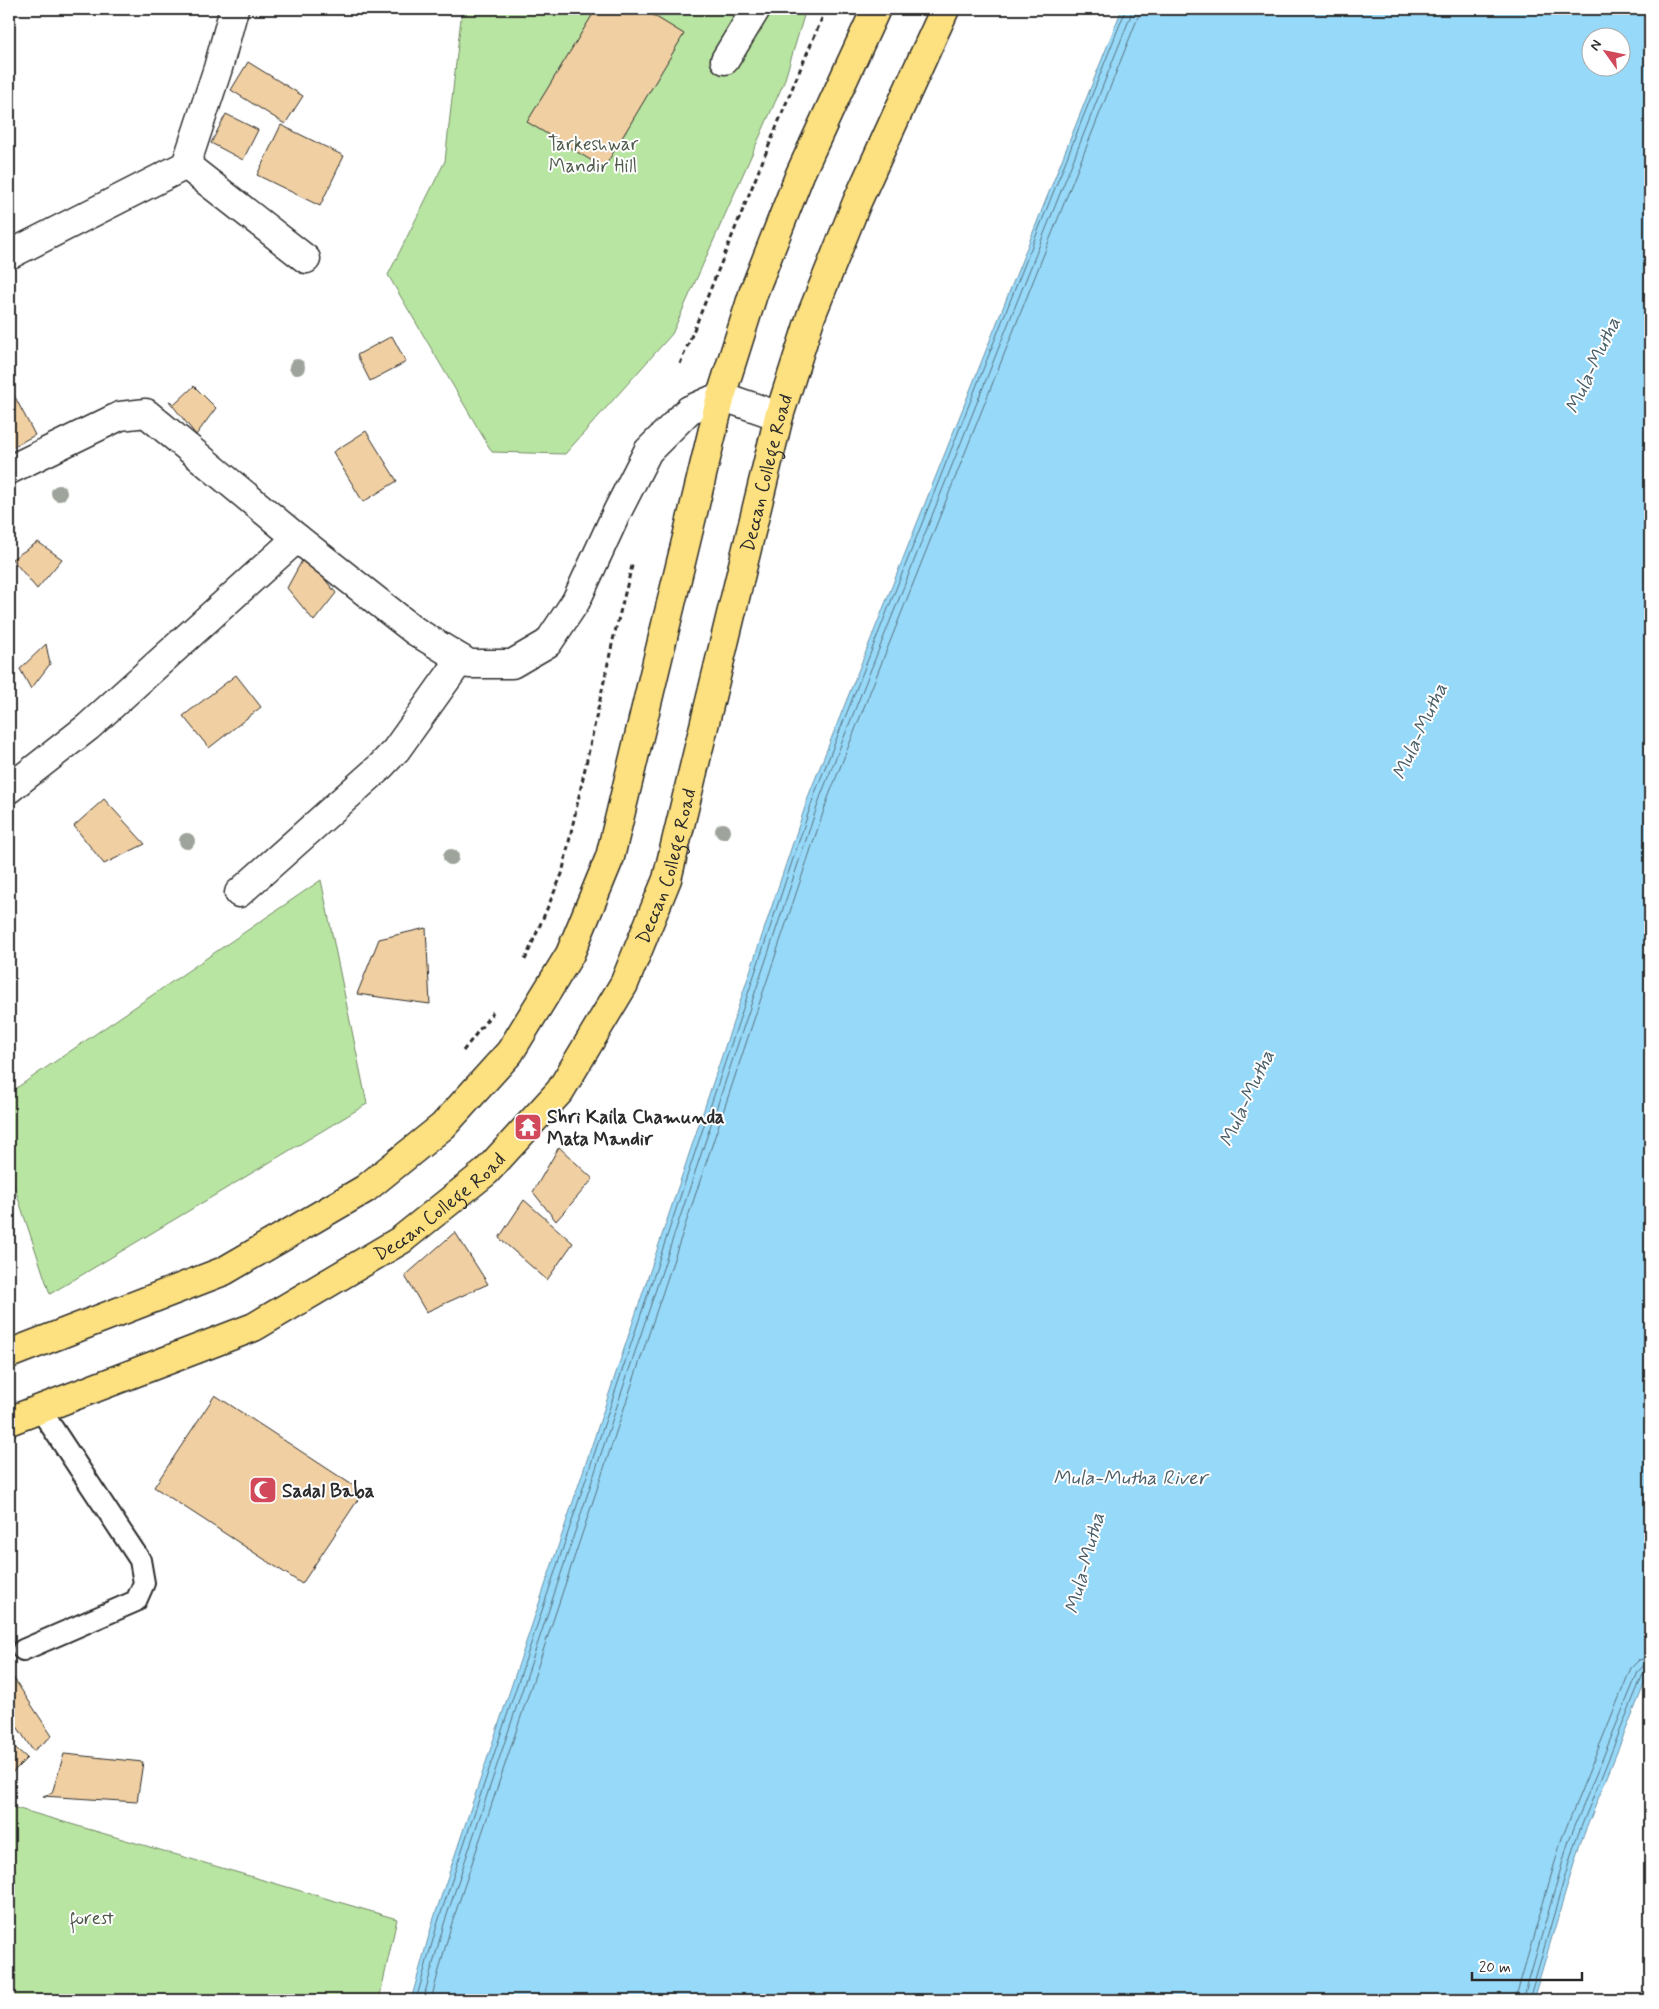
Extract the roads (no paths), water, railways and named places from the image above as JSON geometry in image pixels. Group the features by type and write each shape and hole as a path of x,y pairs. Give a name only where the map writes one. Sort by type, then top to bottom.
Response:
{"main road":[{"path":"9,1354 224,1271 365,1189 443,1126 510,1052 570,954 610,857 721,396 754,292 800,174 876,9"},
{"name":"Deccan College Road","path":"9,1421 254,1327 401,1240 486,1172 560,1091 624,984 667,879 780,416 811,316 853,211 944,9"}],"street":[{"path":"9,255 186,166 218,68 234,9"},
{"path":"725,60 756,9"},
{"path":"186,166 306,259"},
{"path":"9,470 120,416 146,413 297,538 416,631 469,664 512,664 548,644 576,601 617,512 648,451 689,410 721,396 780,416"},
{"path":"9,789 88,727 297,538"},
{"path":"239,892 396,750 461,659"}],"lane":[{"path":"23,1650 136,1601 144,1583 140,1560 40,1409"}],"water":[{"name":"Mula-Mutha River","path":"1122,9 1650,9 1650,1670 1580,1844 1533,2000 411,2000 433,1921 810,792"}],"place":[{"name":"Shri Kaila Chamunda Mata Mandir","path":"528,1127"},
{"name":"Sadal Baba","path":"263,1490"}],"park label":[{"name":"Tarkeshwar Mandir Hill","path":"593,154"},
{"name":"forest","path":"92,1917"}],"water label":[{"name":"Mula-Mutha","path":"1592,365"},
{"name":"Mula-Mutha","path":"1419,731"},
{"name":"Mula-Mutha","path":"1246,1098"},
{"name":"Mula-Mutha","path":"1084,1563"}]}
